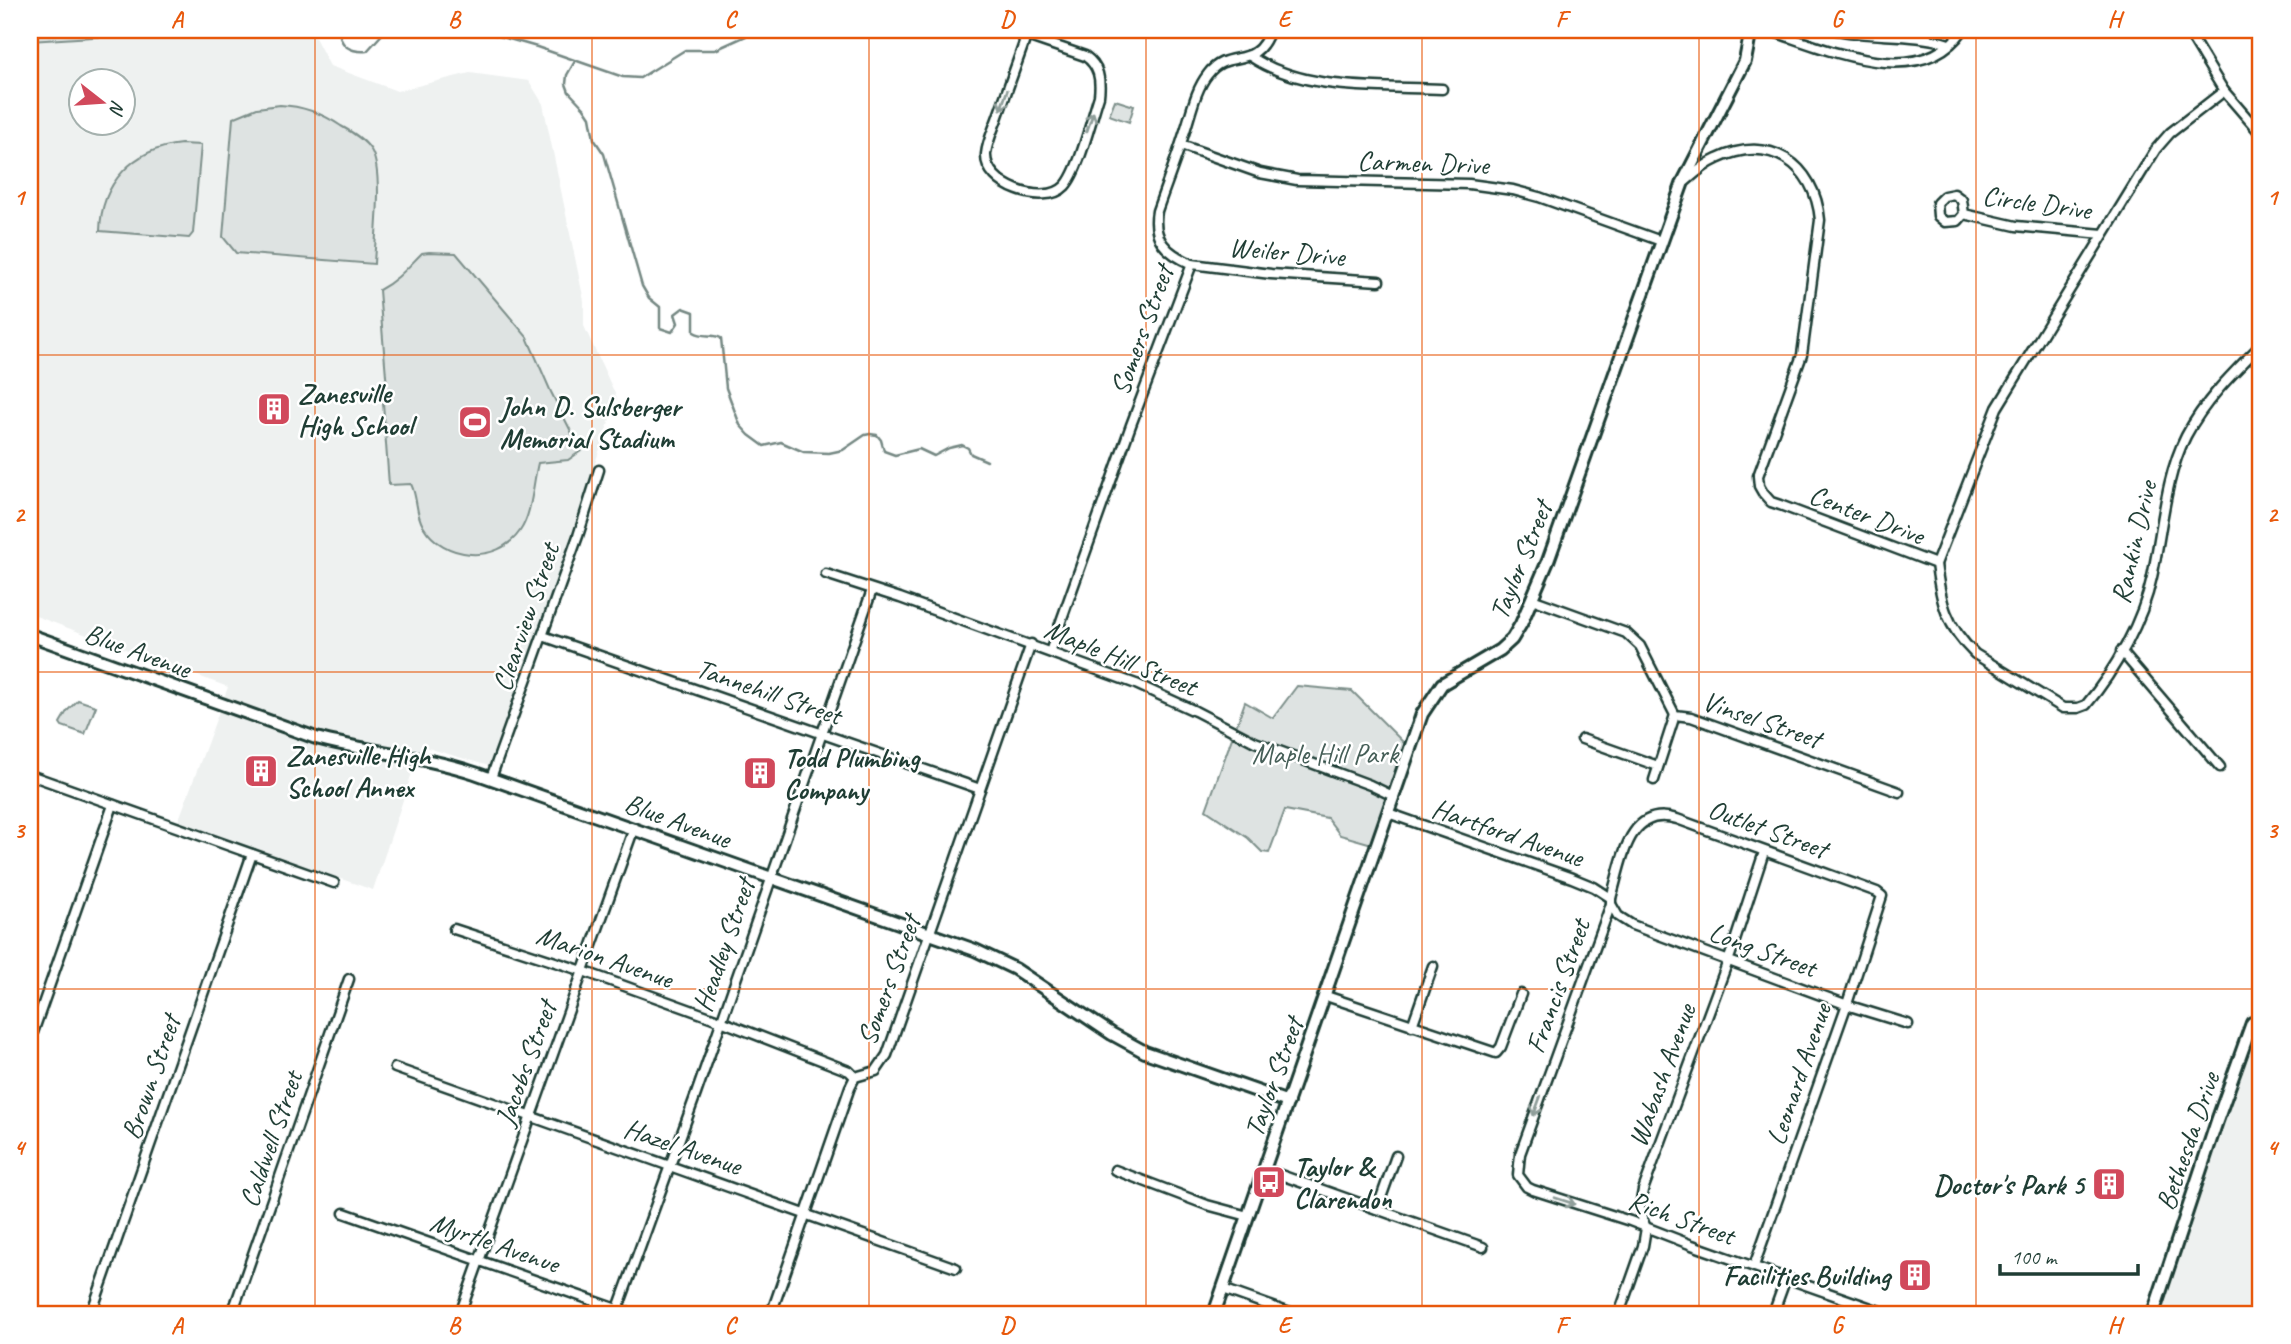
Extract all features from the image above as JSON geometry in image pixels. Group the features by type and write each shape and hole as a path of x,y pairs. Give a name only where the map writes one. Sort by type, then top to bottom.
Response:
{"street":[{"path":"1270,30 1260,49 1250,56 1267,67 1318,82 1442,89"},
{"name":"Taylor Street","path":"1214,1314 1422,714 1434,692 1512,639 1532,599 1683,182 1745,61 1749,40 1747,30"},
{"path":"1768,30 1861,58 1893,63 1928,59 1949,44 1962,30"},
{"path":"1836,30 1872,36 1919,37 1949,44"},
{"path":"2187,30 2224,91 2261,134"},
{"path":"1023,32 1085,56 1099,72 1101,84 1072,176 1058,192 1048,195 1037,195 1004,185 996,179 987,163 986,155 991,137 1024,43 1023,32"},
{"name":"Somers Street","path":"1050,652 1192,264 1167,249 1155,231 1157,211 1207,74 1222,62 1250,56"},
{"name":"Center Drive","path":"1683,182 1717,159 1751,149 1767,151 1790,160 1810,182 1818,202 1820,220 1805,342 1799,366 1760,466 1759,486 1766,497 1780,505 1936,564 1997,408 2142,169 2170,133 2224,91"},
{"name":"Carmen Drive","path":"1181,145 1260,173 1297,180 1469,184 1513,190 1661,241"},
{"name":"Circle Drive","path":"1964,214 2016,226 2103,234"},
{"name":"Weiler Drive","path":"1192,264 1271,274 1379,281"},
{"name":"Rankin Drive","path":"1936,564 1946,615 1963,643 1981,658 2056,705 2070,709 2086,705 2140,618 2147,599 2174,468 2186,437 2217,391 2261,345"},
{"name":"Clearview Street","path":"491,778 599,470"},
{"name":"Maple Hill Street","path":"826,574 1031,644 1136,684 1255,742 1393,796"},
{"name":"Headley Street","path":"617,1312 873,590"},
{"name":"Vinsel Street","path":"1532,599 1626,633 1640,646 1675,715 1691,717 1899,792"},
{"name":"Blue Avenue","path":"30,635 316,738 437,761 491,778 975,950 1015,969 1112,1034 1145,1052 1288,1102"},
{"name":"Tannehill Street","path":"543,636 980,789"},
{"name":"Somers Street","path":"771,1314 855,1077 876,1071 887,1055 1031,644"},
{"path":"2121,651 2220,767"},
{"path":"1654,779 1675,715"},
{"path":"1581,739 1658,766"},
{"path":"30,775 334,883"},
{"path":"30,1041 113,805"},
{"name":"Hartford Avenue","path":"1388,813 1569,877 1594,887 1611,901"},
{"name":"Outlet Street","path":"1638,825 1654,816 1667,816 1882,896"},
{"name":"Francis Street","path":"1518,1162 1638,825"},
{"name":"Jacobs Street","path":"460,1314 634,828"},
{"name":"Wabash Avenue","path":"1619,1314 1643,1246 1646,1228 1640,1206 1643,1190 1764,852"},
{"name":"Brown Street","path":"91,1314 253,854"},
{"name":"Leonard Avenue","path":"1754,1266 1847,1004 1882,896"},
{"name":"Long Street","path":"1611,901 1618,916 1632,925 1908,1024"},
{"name":"Marion Avenue","path":"454,929 583,971 849,1070 855,1077"},
{"path":"1412,1026 1433,966"},
{"name":"Caldwell Street","path":"232,1314 349,979"},
{"path":"1326,996 1496,1053 1501,1048 1521,994"},
{"name":"Bethesda Drive","path":"2153,1314 2252,1023"},
{"name":"Hazel Avenue","path":"395,1068 956,1268"},
{"path":"1377,1209 1396,1156"},
{"name":"Rich Street","path":"1518,1162 1518,1175 1527,1187 1533,1190 1888,1314"},
{"path":"1265,1169 1483,1247"},
{"path":"1115,1170 1207,1205 1248,1216"},
{"name":"Myrtle Avenue","path":"344,1213 617,1312 631,1314"},
{"path":"1773,1314 1786,1278"},
{"path":"1223,1289 1293,1314"}],"shaded area":[{"path":"30,30 311,30 330,66 397,91 470,73 529,81 543,104 584,301 584,326 617,398 498,752 489,766 421,746 373,890 178,822 228,687 30,614"},
{"path":"2261,1033 2261,1314 2158,1314 2250,1042"}],"green space":[{"path":"30,30 107,30 108,36 30,41"},
{"path":"1115,100 1134,106 1129,122 1109,115"},
{"path":"280,105 312,111 327,117 358,136 371,150 375,160 378,188 374,264 236,253 223,237 233,118 257,108"},
{"path":"181,144 201,145 193,233 189,238 100,231 106,198 123,171 148,153"},
{"name":"John D. Sulsberger Memorial Stadium","path":"422,253 456,253 527,337 581,451 568,460 538,463 530,507 520,531 510,542 484,553 470,554 443,546 423,526 411,484 389,485 382,389 387,388 379,290 397,278"},
{"name":"Maple Hill Park","path":"1297,686 1352,691 1406,745 1372,844 1340,835 1327,818 1285,810 1269,853 1262,852 1248,838 1206,810 1245,702 1273,718"},
{"path":"78,700 96,706 85,734 60,723"}],"waterway":[{"path":"345,30 340,36 344,44 350,49 362,51 367,51 386,30"},
{"path":"478,30 623,77 640,78 685,50 715,50 759,30"},
{"path":"575,61 567,75 566,84 569,92 590,117 594,139 604,154 642,286 649,298 660,307 660,328 672,332 678,323 675,314 683,308 694,312 694,332 721,338 726,388 740,425 749,435 764,446 781,442 804,452 829,453 843,450 870,434 877,435 884,451 895,455 919,449 934,456 962,445 968,448 971,454 987,461"},
{"path":"2261,570 2257,572 2256,579 2261,588"}],"place":[{"name":"Zanesville High School","path":"274,409"},
{"name":"John D. Sulsberger Memorial Stadium","path":"475,422"},
{"name":"Zanesville High School Annex","path":"261,771"},
{"name":"Todd Plumbing Company","path":"760,773"},
{"name":"Taylor & Clarendon","path":"1269,1182"},
{"name":"Doctor's Park 5","path":"2109,1184"},
{"name":"Facilities Building","path":"1915,1275"}]}
